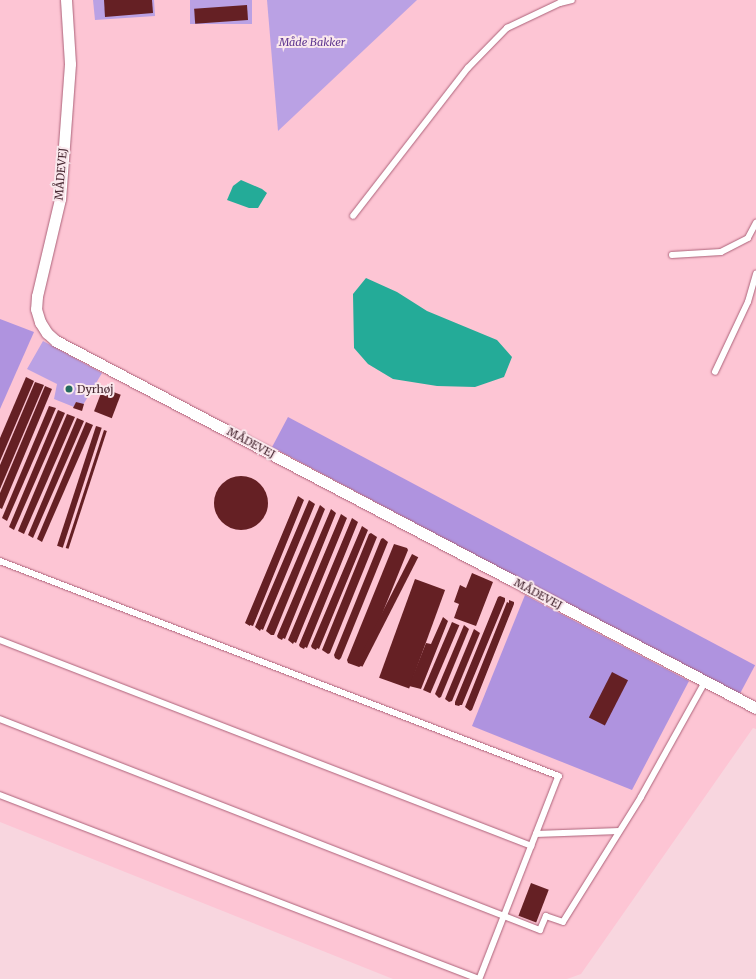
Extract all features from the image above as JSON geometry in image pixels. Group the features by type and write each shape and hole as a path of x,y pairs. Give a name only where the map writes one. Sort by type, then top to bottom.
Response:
{"street":[{"name":"MÅDEVEJ","path":"66,0 70,64 60,199 37,296 38,315 47,333 56,341 756,708"}],"lane":[{"path":"353,216 468,68 507,28 560,2 572,0"},
{"path":"672,255 721,252 748,238 756,223"},
{"path":"715,372 748,302 756,274"},
{"path":"0,561 559,776 480,979 0,795"},
{"path":"0,640 532,846"},
{"path":"0,719 505,915 540,930 546,916 563,922 644,790 706,682"},
{"path":"536,834 619,831"}],"shaded area":[{"path":"0,0 756,0 756,729 753,728 581,974 567,979 393,979 0,822"},
{"path":"241,180 262,189 267,193 258,208 249,208 227,200 233,186"},
{"path":"366,278 397,292 427,311 497,340 512,357 504,377 475,387 437,386 393,379 368,364 354,348 353,294"},
{"path":"0,319 34,332 0,409"},
{"path":"288,417 755,665 739,695 272,447"},
{"path":"525,595 689,681 632,790 472,726"}],"green space":[{"path":"93,0 154,0 155,16 95,20"},
{"path":"190,0 252,0 252,24 190,24"},
{"name":"Måde Bakker","path":"267,0 417,0 278,131"},
{"path":"43,341 102,373 83,405 76,402 74,407 54,399 57,384 27,369"}],"building":[{"path":"104,0 152,0 153,13 105,17"},
{"path":"247,5 248,20 195,24 194,9"},
{"path":"26,377 34,381 0,461 0,438"},
{"path":"35,382 44,385 0,489 0,465"},
{"path":"45,386 52,389 2,509 0,508 0,493"},
{"path":"103,388 121,395 112,418 94,411"},
{"path":"76,402 84,404 82,411 73,408"},
{"path":"49,406 56,408 7,521 2,518"},
{"path":"58,410 65,413 14,530 9,527"},
{"path":"67,414 75,417 24,534 18,531"},
{"path":"77,418 84,421 33,538 28,535"},
{"path":"86,422 93,425 42,542 37,539"},
{"path":"96,426 102,428 63,548 57,546"},
{"path":"104,430 107,431 69,549 66,548"},
{"path":"236,476 246,476 256,480 264,488 268,498 268,508 264,518 256,526 246,530 236,530 226,526 218,518 214,508 214,498 218,488 226,480"},
{"path":"298,496 304,500 253,626 250,626 245,623"},
{"path":"309,500 315,504 263,630 261,629 260,631 255,627"},
{"path":"320,505 325,509 274,635 271,635 266,631"},
{"path":"331,509 336,513 285,639 283,638 282,640 277,636"},
{"path":"341,514 347,518 296,643 294,642 293,644 288,640"},
{"path":"352,518 358,522 307,648 305,647 304,649 299,645"},
{"path":"362,526 368,530 319,649 317,648 316,650 311,646"},
{"path":"371,533 377,537 330,653 328,654 322,650 369,534"},
{"path":"383,538 388,542 339,660 335,658 334,655 381,539"},
{"path":"394,544 407,548 408,550 361,666 359,667 348,663 347,660"},
{"path":"412,554 418,557 362,667 356,664"},
{"path":"472,573 493,582 476,626 454,618 459,604 454,602 460,585 466,588"},
{"path":"415,579 445,590 409,689 379,678"},
{"path":"500,596 505,598 505,601 462,705 455,705 498,597"},
{"path":"509,600 514,602 514,604 472,710 470,711 465,707"},
{"path":"443,617 448,621 421,689 409,686 426,643 431,644"},
{"path":"452,622 459,625 430,693 423,690"},
{"path":"464,625 469,629 441,697 439,698 435,694"},
{"path":"474,629 480,633 452,701 449,702 445,699"},
{"path":"612,672 628,680 605,726 589,717"},
{"path":"531,883 549,890 536,922 518,916"}],"place":[{"name":"Dyrhøj","path":"69,389"}]}
